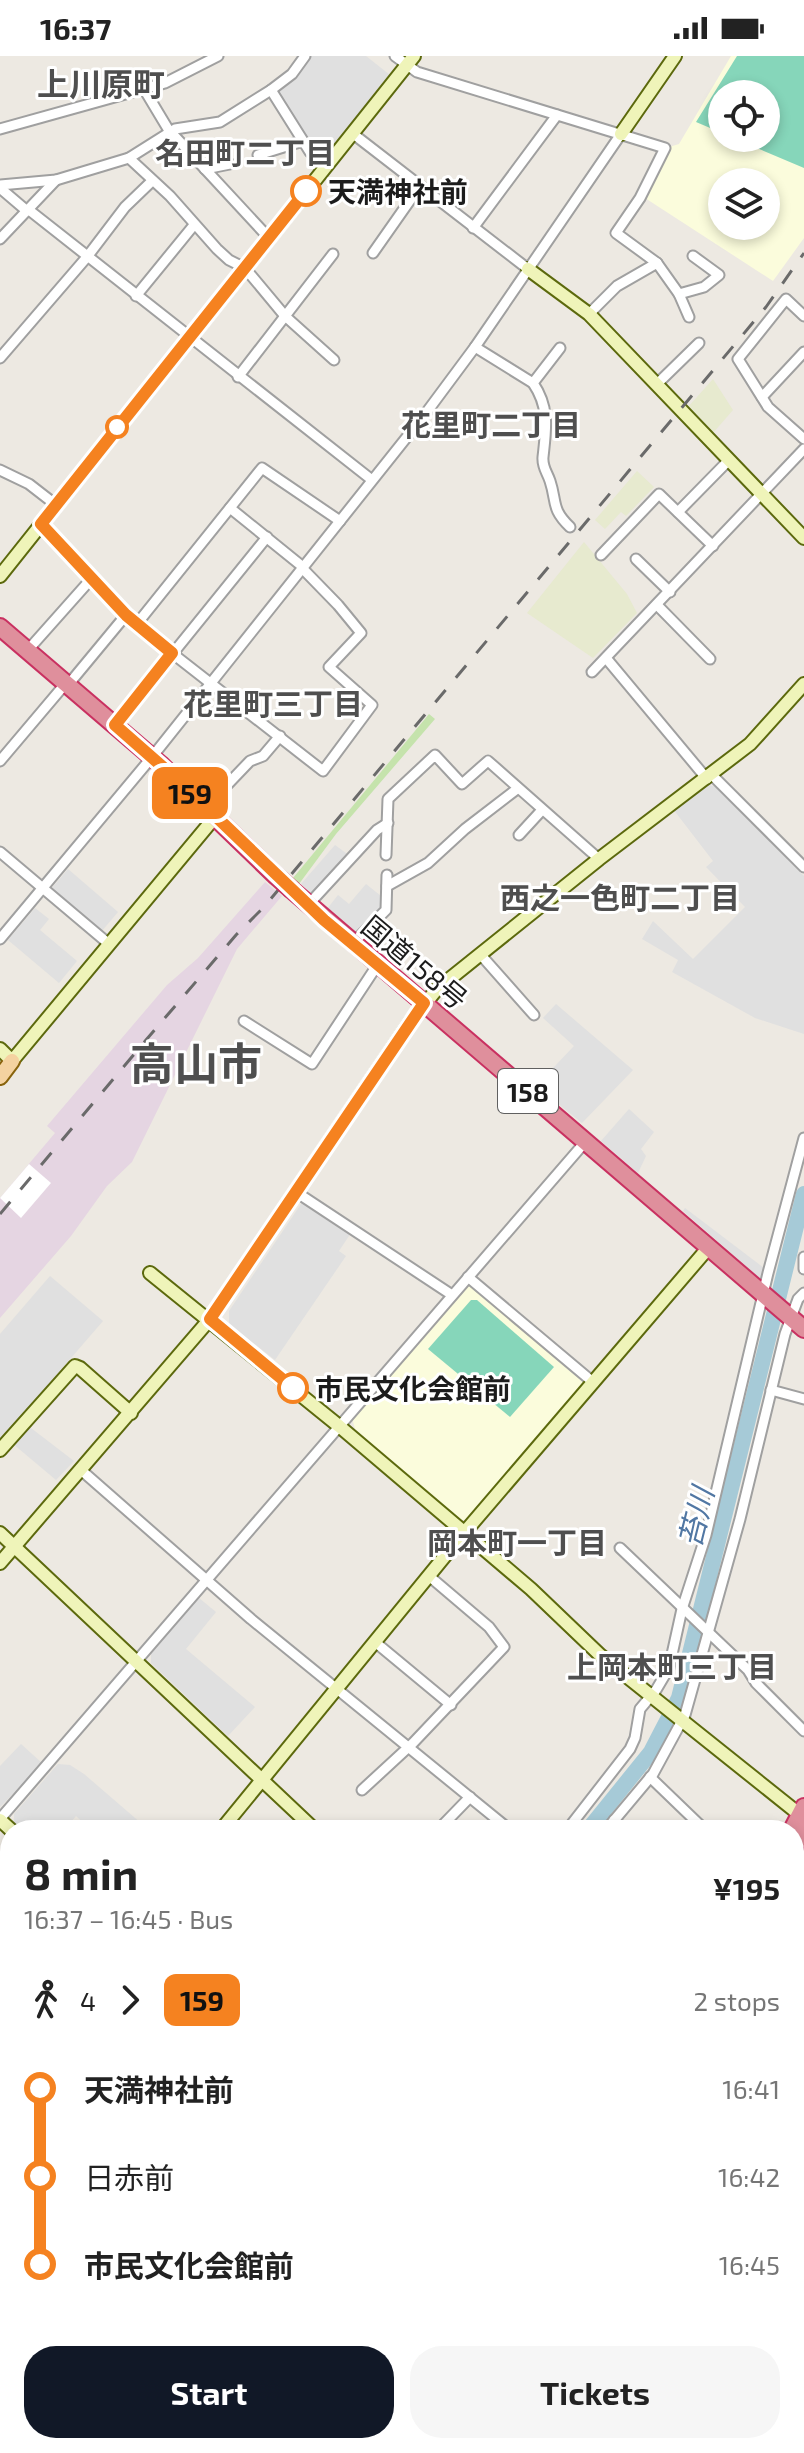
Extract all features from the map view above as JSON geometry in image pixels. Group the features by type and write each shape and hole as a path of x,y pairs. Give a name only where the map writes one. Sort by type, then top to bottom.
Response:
{"highway":[{"name":"国道158号","path":"0,627 152,757 308,905 794,1320"}],"main road":[{"path":"0,1077 12,1061"}],"street":[{"path":"0,129 178,78 218,56"},
{"path":"0,186 56,180 129,158 175,129 220,122 292,74 305,56"},
{"path":"395,56 410,61 417,72 665,148 640,198 616,233 657,263 679,294 689,317"},
{"path":"0,939 152,757 475,347 675,56"},
{"path":"0,576 410,61"},
{"path":"144,89 171,132 269,238"},
{"path":"271,90 310,152 327,165"},
{"path":"473,228 557,115"},
{"path":"352,133 589,314 804,538"},
{"path":"258,155 303,141"},
{"path":"129,158 170,196 229,260 245,268 285,316 334,360"},
{"path":"205,169 230,164"},
{"path":"0,239 56,180"},
{"path":"0,358 87,257 125,207 152,181"},
{"path":"0,186 372,480"},
{"path":"373,253 420,186"},
{"path":"136,296 194,225"},
{"path":"238,377 333,254"},
{"path":"679,294 704,287 719,275 693,256"},
{"path":"589,314 617,286 657,263"},
{"path":"804,316 786,299 738,359 768,407 804,439"},
{"path":"657,384 699,343"},
{"path":"475,347 533,383 542,399 547,414 543,465 554,505 570,527"},
{"path":"533,383 560,348"},
{"path":"762,397 804,352"},
{"path":"592,672 804,449"},
{"path":"678,512 729,460"},
{"path":"136,625 262,468 340,521"},
{"path":"0,470 29,484 56,505"},
{"path":"601,555 659,494 713,546"},
{"path":"41,524 136,625 323,771 372,705 329,667 361,633 302,567 230,508"},
{"path":"115,725 267,537"},
{"path":"636,559 670,592"},
{"path":"28,650 92,578"},
{"path":"657,605 710,659"},
{"path":"0,761 126,615"},
{"path":"606,658 710,777 804,867"},
{"path":"0,1563 210,1319 424,1003 437,989 599,859 750,744 804,684"},
{"path":"0,1049 12,1061 109,944 250,761 263,756 280,736"},
{"path":"386,855 388,799 435,755 462,784 488,761 599,859"},
{"path":"387,886 428,863 465,829 517,789"},
{"path":"519,835 542,810"},
{"path":"308,905 377,830 388,823"},
{"path":"0,852 109,944"},
{"path":"353,943 386,910 387,875"},
{"path":"480,954 534,1015"},
{"path":"244,1021 312,1064 378,964"},
{"path":"575,1820 630,1749 640,1709 654,1698 669,1668 706,1535 804,1138"},
{"path":"0,1819 586,1140"},
{"path":"296,1192 452,1295"},
{"path":"229,1820 464,1533 709,1247"},
{"path":"804,1257 804,1269"},
{"path":"150,1273 339,1426 555,1610 600,1655 801,1820"},
{"path":"468,1277 594,1383"},
{"path":"614,1820 650,1777 680,1721 740,1519 785,1334 794,1320 798,1299 804,1293"},
{"path":"0,1450 75,1366 131,1413"},
{"path":"771,1390 804,1399"},
{"path":"81,1470 206,1580 498,1820"},
{"path":"0,1533 304,1820"},
{"path":"620,1548 748,1670 756,1683 804,1731"},
{"path":"362,1790 451,1705 504,1647 489,1627 429,1576"},
{"path":"375,1642 451,1705"},
{"path":"650,1777 695,1820"},
{"path":"448,1820 470,1797"}],"shaded area":[{"path":"309,56 366,56 390,75 324,159 312,148 276,91"},
{"path":"731,56 804,56 804,238 773,281 710,240 780,240 780,168 708,168 708,239 645,198 669,147 679,144 708,95 708,152 780,152 780,80 717,80"},
{"path":"713,379 733,410 713,433 688,407"},
{"path":"637,471 654,487 626,516 621,512 605,529 595,520"},
{"path":"584,542 627,594 637,613 593,658 527,613"},
{"path":"707,785 715,786 804,876 804,1034 755,1018 672,972 678,960 642,939 653,921 693,959 745,907 706,867 713,861 673,809"},
{"path":"335,845 350,856 313,895 301,884"},
{"path":"68,869 118,912 101,932 51,889"},
{"path":"265,882 282,896 237,949 132,1162 107,1186 71,1236 0,1318 0,1198 55,1133 47,1126 167,985 198,958"},
{"path":"366,884 384,902 383,908 358,935 327,909 338,895 349,904"},
{"path":"35,908 49,919 40,930 77,961 59,983 8,940"},
{"path":"556,1004 633,1070 582,1123 536,1086 574,1046 543,1018"},
{"path":"629,1109 654,1132 641,1149 646,1156 638,1173 601,1141"},
{"path":"303,1201 351,1233 339,1251 346,1256 275,1360 229,1324 229,1311"},
{"path":"685,1208 764,1268 761,1279 683,1211"},
{"path":"50,1276 103,1321 0,1440 0,1334"},
{"path":"470,1284 586,1380 586,1384 468,1519 459,1521 355,1429 352,1418"},
{"path":"27,1425 74,1461 56,1480 12,1443"},
{"path":"199,1598 216,1612 186,1649 255,1707 228,1736 151,1663 151,1653"},
{"path":"21,1744 43,1764 0,1807 0,1766"},
{"path":"58,1764 70,1765 84,1774 137,1820 80,1820 76,1816 73,1820 14,1820 14,1814"}],"green space":[{"path":"737,56 804,56 804,168 766,152 780,152 780,80 722,80"},
{"path":"708,103 708,127 696,122"},
{"path":"429,714 435,719 336,834 299,884 293,878"},
{"path":"471,1300 477,1300 554,1367 510,1417 428,1349"}],"pier":[{"path":"29,1164 51,1183 21,1218 0,1198"}],"waterway":[{"name":"苔川","path":"596,1820 651,1752 679,1698 804,1194"}],"railway":[{"path":"0,1214 236,935 264,907 766,307 804,253"}],"bus line":[{"name":"159","path":"293,1388 210,1319 424,1003 324,920 181,783 115,725 172,653 136,625 41,524 306,191"}],"place":[{"name":"天満神社前","path":"306,191"},
{"name":"市民文化会館前","path":"293,1388"}],"district":[{"name":"上川原町","path":"101,83"},
{"name":"名田町二丁目","path":"245,152"},
{"name":"花里町二丁目","path":"491,424"},
{"name":"花里町三丁目","path":"273,703"},
{"name":"西之一色町二丁目","path":"620,897"},
{"name":"高山市","path":"196,1062"},
{"name":"岡本町一丁目","path":"517,1542"},
{"name":"上岡本町三丁目","path":"672,1666"}]}
